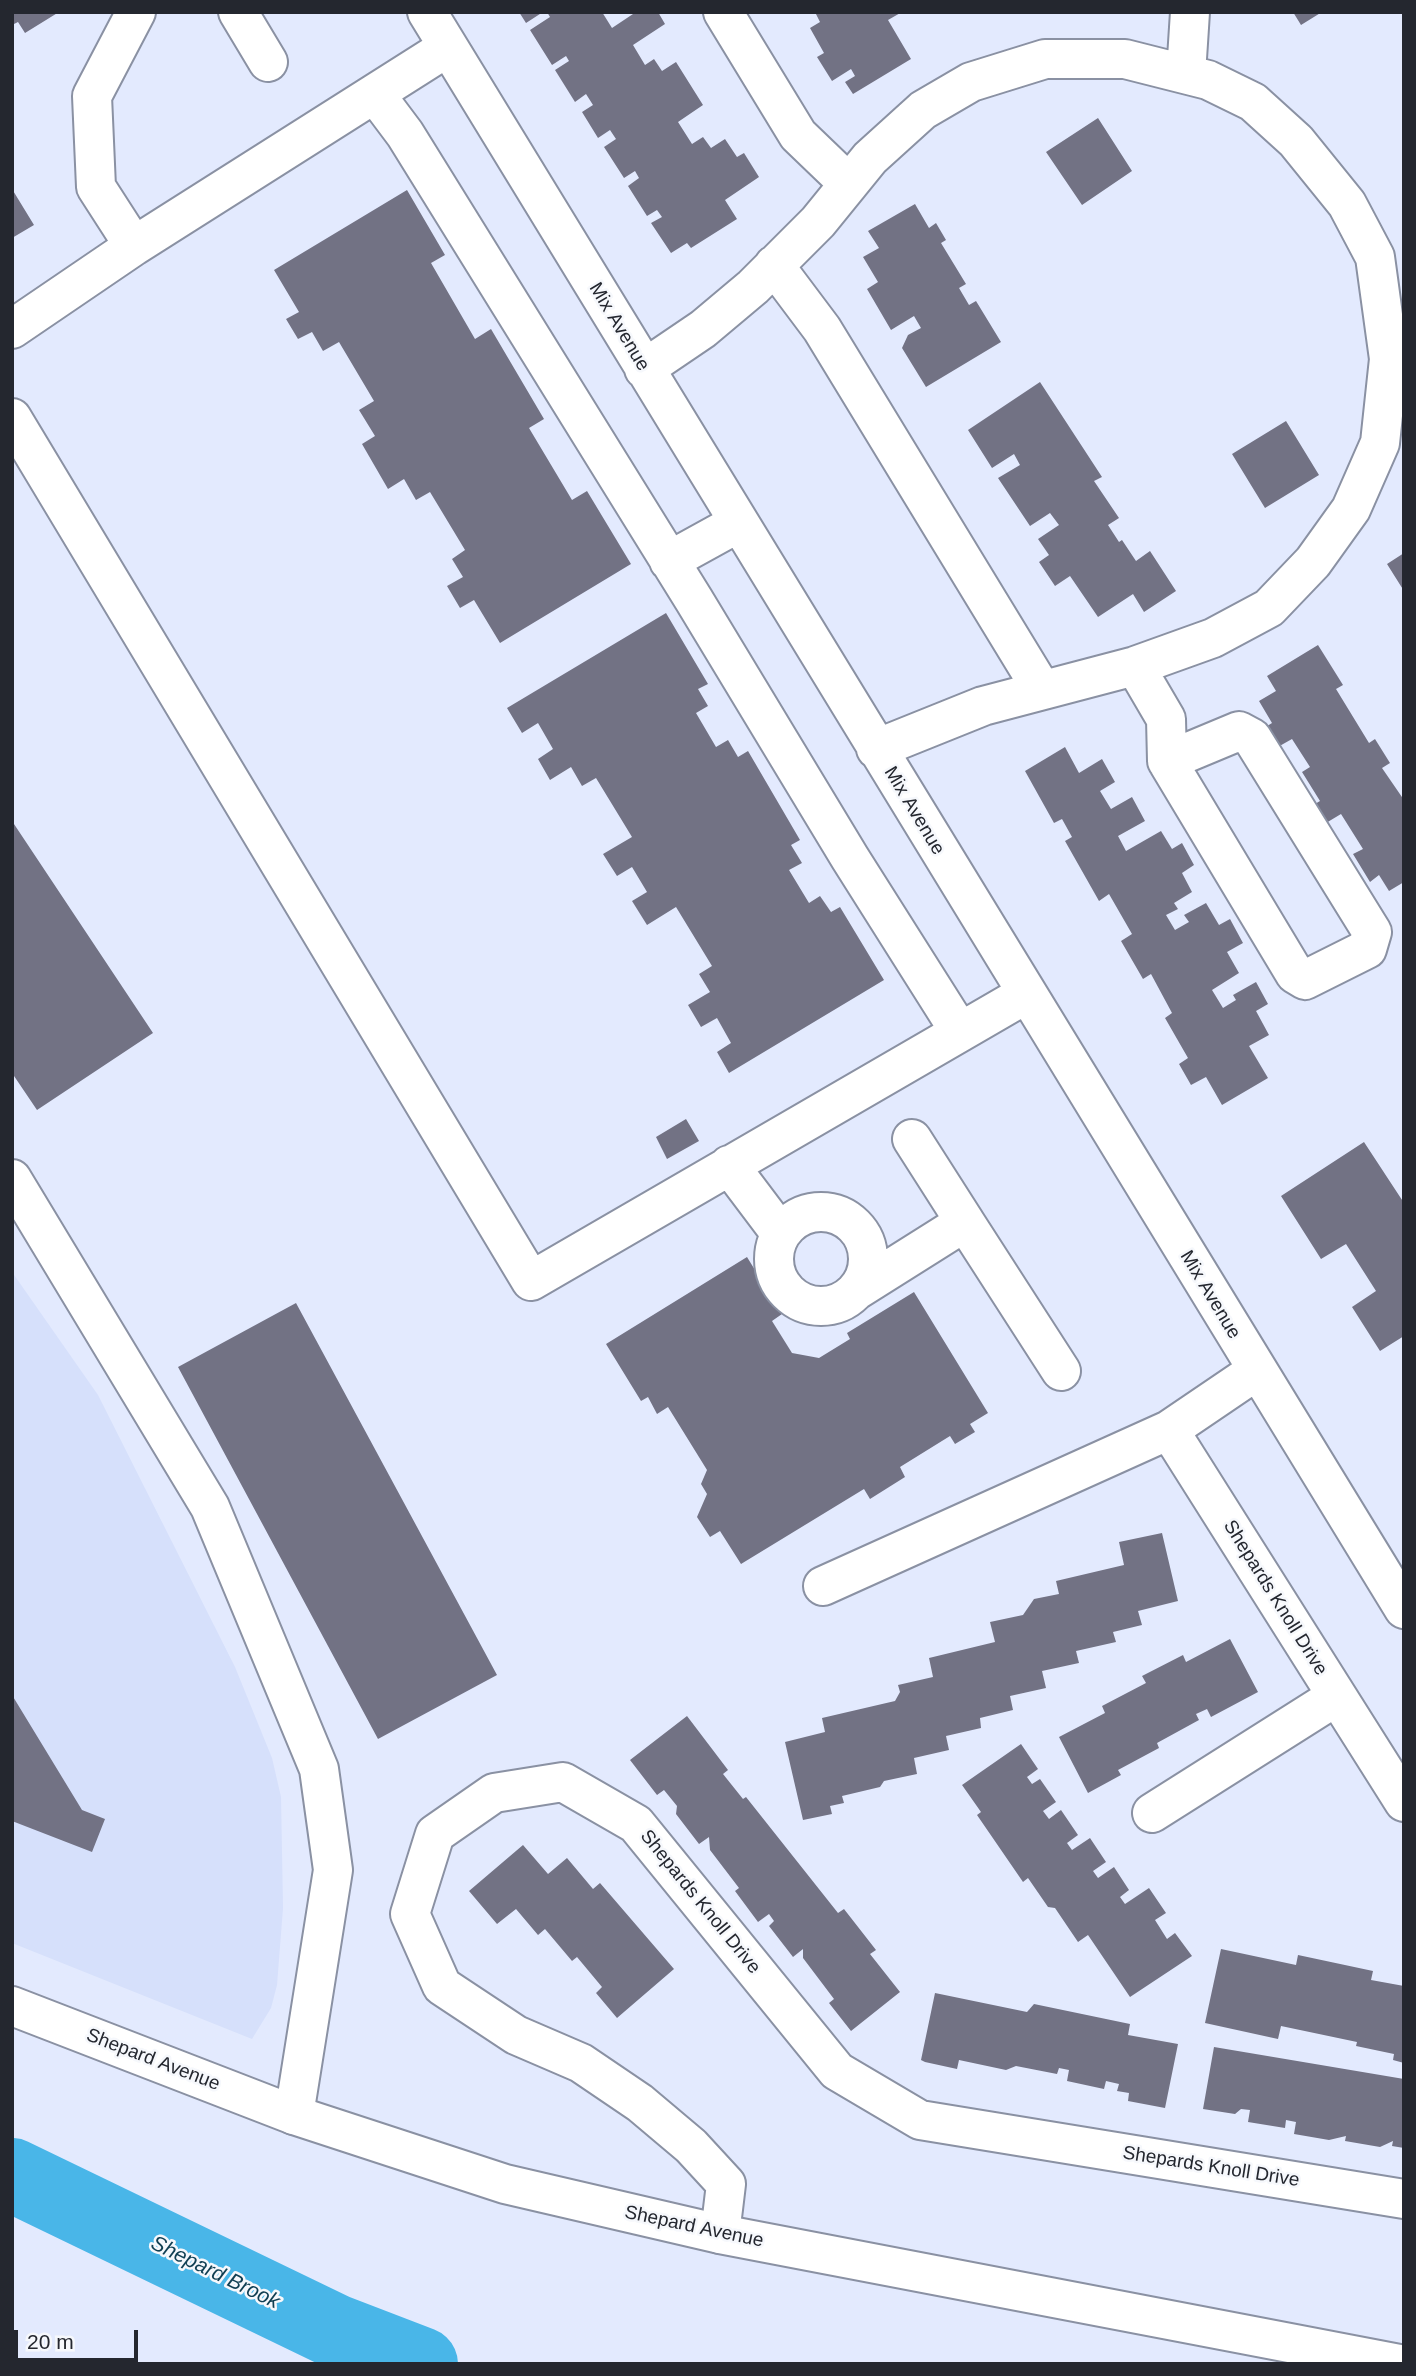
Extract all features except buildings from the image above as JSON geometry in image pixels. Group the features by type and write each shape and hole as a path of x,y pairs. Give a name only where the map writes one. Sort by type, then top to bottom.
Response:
{"street":[{"path":"134,246 96,187 92,96 136,12"},
{"path":"237,12 268,62"},
{"name":"Mix Avenue","path":"427,12 1404,1609"},
{"path":"723,12 798,135 849,184"},
{"path":"1185,74 1190,12"},
{"path":"12,329 134,246 448,47"},
{"path":"644,369 703,329 774,265 818,222 870,158 923,110 971,82 1045,59 1125,59 1208,80 1253,102 1296,141 1347,204 1375,257 1389,359 1392,445 1313,562 1269,608 1213,638 1135,666 983,706 876,749"},
{"path":"375,94 405,134 960,1032"},
{"path":"774,265 822,329 1042,690"},
{"path":"12,418 531,1281 1026,994"},
{"path":"669,561 738,523"},
{"path":"1135,666 1166,719 1167,761 1295,974 1305,980 1367,949 1372,932 1252,738 1239,731 1167,761"},
{"path":"912,1139 1061,1371"},
{"path":"729,1165 780,1234"},
{"path":"12,1178 210,1507 319,1769 333,1870 294,2115"},
{"path":"857,1290 866,1277 869,1261 863,1238 849,1220 835,1214 805,1214 791,1222 780,1234 775,1248 774,1264 778,1280 787,1293 799,1302 814,1307 830,1306 845,1300 965,1222"},
{"path":"823,1586 1168,1430 1256,1371"},
{"name":"Shepards Knoll Drive","path":"1168,1430 1404,1802"},
{"path":"1153,1813 1336,1696"},
{"name":"Shepards Knoll Drive","path":"720,2234 726,2184 691,2146 640,2103 581,2063 516,2035 442,1986 410,1914 435,1834 494,1793 563,1782 636,1824 837,2071 920,2120 1404,2199"},
{"name":"Shepard Avenue","path":"12,2006 294,2115 505,2184 720,2234 1399,2364"}],"shaded area":[{"path":"12,1272 98,1395 235,1667 272,1758 281,1797 283,1908 277,1985 271,2008 252,2039 12,1943"}],"waterway":[{"name":"Shepard Brook","path":"12,2175 335,2331 421,2364"}]}
